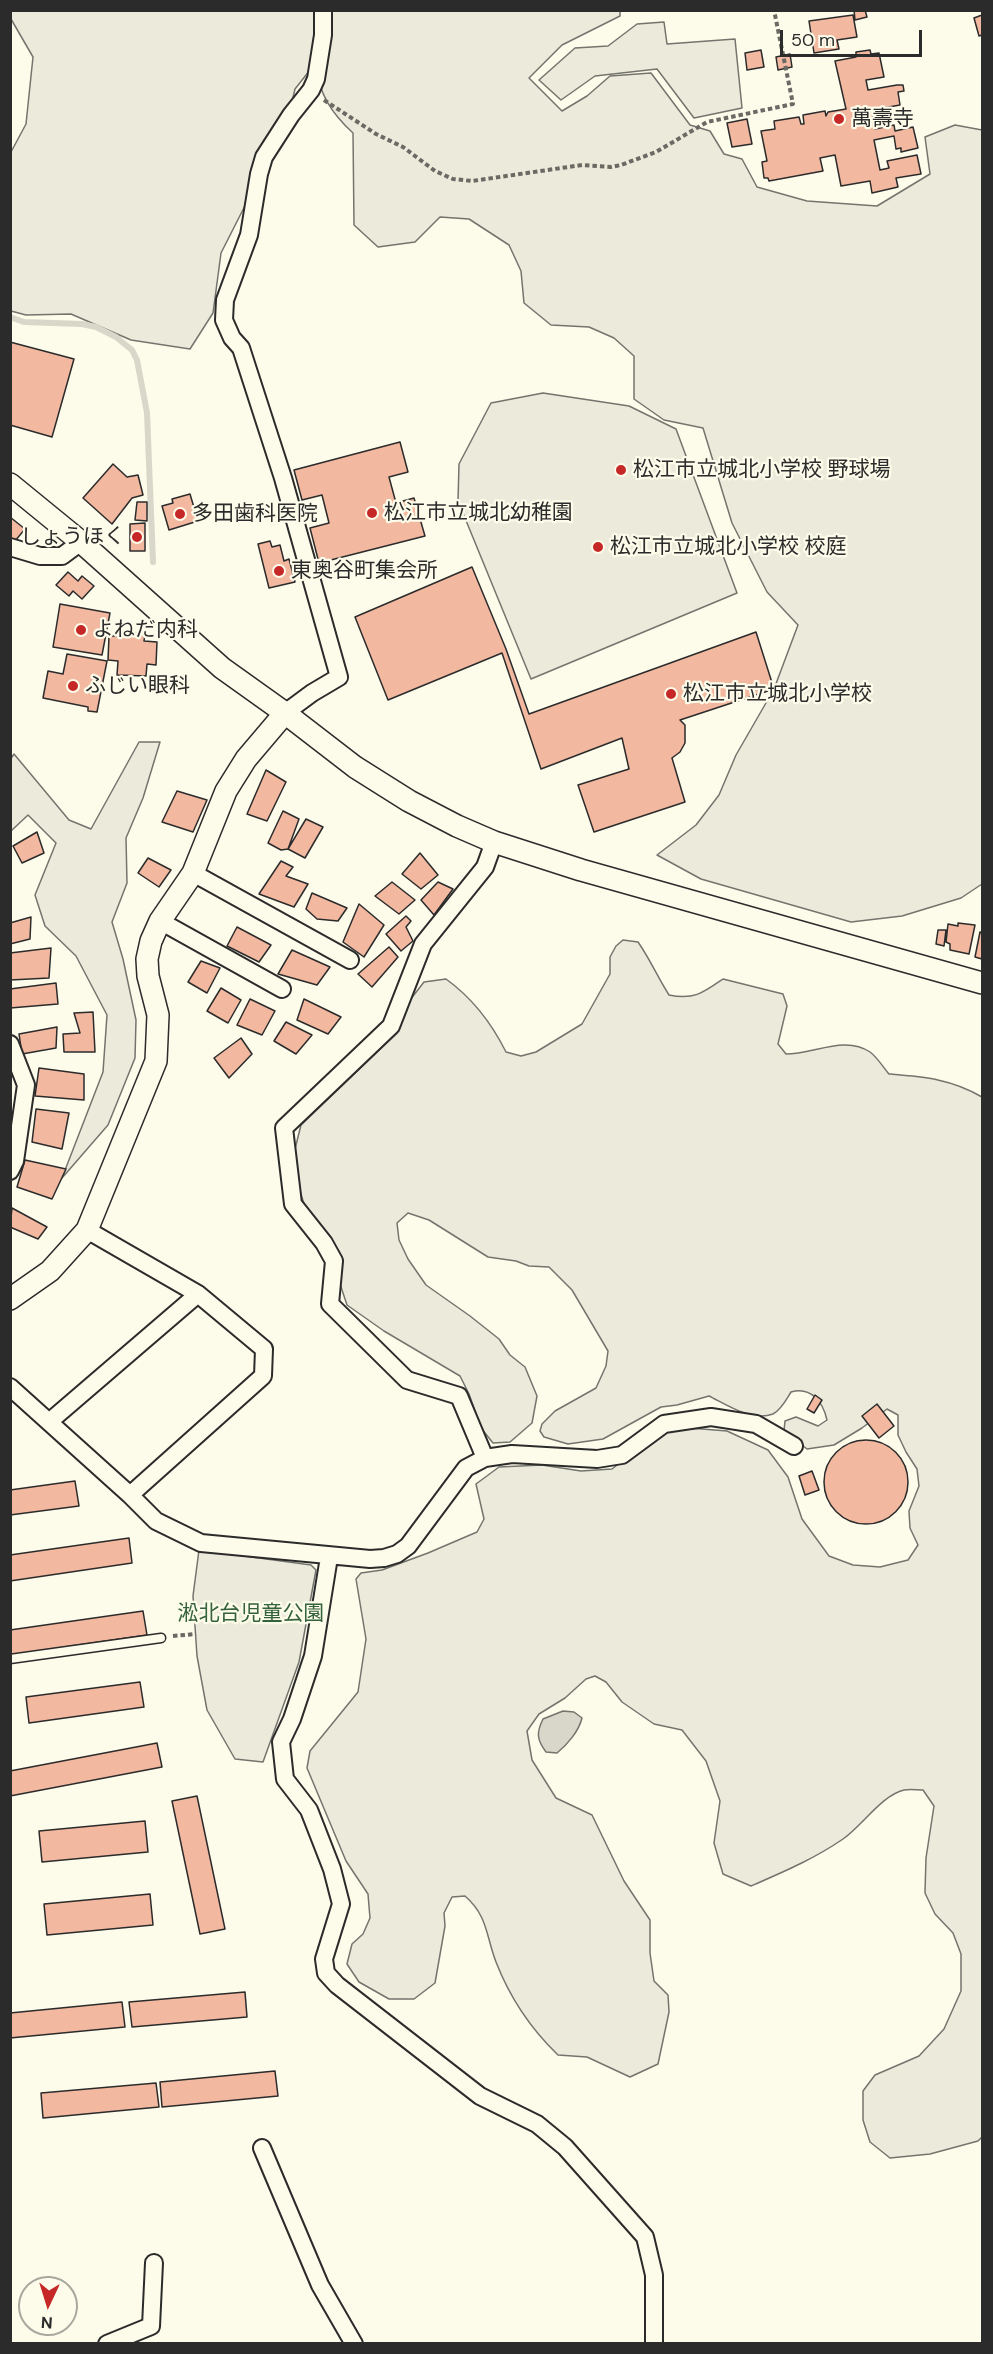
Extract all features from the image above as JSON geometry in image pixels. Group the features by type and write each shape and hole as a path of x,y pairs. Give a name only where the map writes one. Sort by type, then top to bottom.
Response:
{"street":[{"path":"10,1299 50,1271 87,1230 156,1061 158,1015 148,976 147,960 151,941 160,921 193,873 226,791 246,759 285,713 339,677 283,478 241,348 232,338 224,320 225,300 249,235 264,157 285,123 311,90 320,61 323,10"},
{"path":"10,484 81,542 222,668 355,767 457,826 494,842 687,901 982,983"},
{"path":"10,548 40,556 62,556 81,542"},
{"path":"485,1458 459,1396 407,1380 330,1304 334,1260 324,1243 293,1204 284,1128 391,1026 423,944 485,867 494,842"},
{"path":"193,873 350,960"},
{"path":"160,921 282,989"},
{"path":"10,1044 26,1085 15,1161 10,1171"},
{"path":"87,1230 198,1294 264,1349 262,1376 130,1495"},
{"path":"49,1422 198,1294"},
{"path":"10,1387 156,1521 201,1543 330,1557 377,1559 397,1554 408,1546 466,1468 485,1458 512,1454 597,1459 621,1455 664,1424 711,1417 756,1424 794,1446"},
{"path":"330,1557 314,1656 292,1719 281,1742 285,1779 309,1810 332,1869 341,1904 327,1945 324,1959 326,1973 337,1985 480,2096 537,2124 565,2147 645,2237 654,2276 654,2343"},
{"path":"262,2148 320,2285 354,2343"},
{"path":"107,2343 151,2326 154,2263"}],"lane":[{"path":"10,1659 161,1638"}],"path":[{"path":"311,90 336,110 403,147 435,171 453,179 472,181 582,165 611,167 656,152 707,122 793,104 774,10"},
{"path":"161,1638 196,1634"}],"green space":[{"path":"10,11 620,11 620,16 562,45 529,78 562,111 587,96 610,76 651,73 690,125 710,131 724,154 742,159 757,187 807,201 877,206 930,174 925,137 955,125 982,130 982,884 961,898 902,916 851,922 701,879 657,855 696,825 719,795 736,755 774,689 798,625 767,592 732,523 703,428 664,420 634,399 634,356 614,338 589,327 551,325 524,303 521,271 509,245 469,219 440,217 415,242 378,247 354,225 353,133 338,118 328,102 314,65 295,89 287,123 221,253 213,313 190,349 131,340 71,314 26,315 11,311 11,152 26,124 33,57 11,19"},
{"path":"664,22 667,44 735,39 742,108 694,118 657,69 595,76 561,100 539,80 575,48 608,46 637,24"},
{"name":"松江市立城北小学校 校庭","path":"543,393 629,406 676,429 737,593 531,679 458,501 459,464 491,403"},
{"path":"139,742 160,742 143,798 126,838 127,883 112,922 123,959 136,1020 135,1058 108,1125 62,1178 103,1072 107,1015 76,956 45,926 35,895 56,843 28,815 11,831 10,760 14,754 69,820 91,829"},
{"path":"623,940 638,942 669,995 692,996 723,979 783,994 787,1006 778,1044 786,1054 840,1045 860,1047 873,1054 889,1074 948,1083 982,1097 982,2137 978,2141 930,2154 890,2158 870,2142 863,2120 863,2091 875,2075 919,2056 944,2029 961,1991 961,1954 953,1933 935,1914 925,1893 926,1858 934,1806 923,1790 906,1790 896,1793 880,1804 843,1839 798,1865 751,1886 723,1874 714,1843 720,1801 706,1761 682,1730 654,1724 622,1702 606,1682 595,1676 586,1679 565,1698 539,1714 527,1731 532,1760 556,1798 592,1815 624,1881 650,1920 650,1953 654,1981 668,1995 669,2012 658,2064 630,2077 587,2057 558,2055 530,2024 515,2000 496,1962 482,1919 465,1896 452,1897 444,1913 445,1926 435,1983 414,1999 389,1999 359,1982 347,1964 352,1944 363,1934 370,1918 368,1894 346,1861 307,1768 310,1751 358,1692 366,1639 356,1579 361,1573 382,1570 477,1532 484,1519 476,1484 499,1467 542,1465 581,1471 612,1469 645,1443 677,1427 727,1431 768,1450 788,1477 802,1519 829,1556 853,1565 880,1567 908,1560 918,1545 910,1528 909,1511 919,1486 917,1469 898,1435 898,1415 887,1409 834,1445 807,1449 784,1431 785,1421 796,1417 818,1426 827,1420 819,1402 810,1393 804,1391 791,1392 776,1412 765,1416 748,1414 709,1396 661,1407 603,1439 568,1444 544,1437 540,1431 542,1424 555,1411 596,1388 606,1366 608,1351 572,1290 549,1267 529,1266 516,1261 488,1257 429,1220 408,1213 397,1223 399,1240 408,1259 426,1285 499,1339 510,1355 525,1367 537,1396 532,1423 510,1442 493,1443 481,1428 460,1376 384,1331 347,1305 339,1281 340,1254 306,1210 298,1185 295,1149 301,1125 397,1033 410,1000 424,982 446,979 480,1012 506,1052 521,1056 536,1052 582,1024 610,974 610,957 616,946"},
{"name":"淞北台児童公園","path":"199,1550 311,1565 316,1570 299,1662 263,1762 235,1759 207,1710 197,1656 193,1596"}],"shaded area":[{"path":"563,1711 574,1712 582,1718 578,1728 557,1753 546,1752 538,1736 543,1719"}],"building":[{"path":"854,10 865,10 867,17 855,20"},
{"path":"853,15 857,37 837,40 839,49 814,53 809,21"},
{"path":"982,15 982,35 979,36 974,18"},
{"path":"761,50 764,67 747,70 745,53"},
{"name":"萬壽寺","path":"870,50 871,54 879,53 884,77 866,80 868,90 903,85 904,91 898,92 900,105 872,110 875,129 894,125 895,131 913,127 918,148 901,152 901,148 896,149 894,136 874,140 880,170 889,168 887,161 917,155 921,174 896,178 898,187 872,193 870,181 841,186 835,155 820,158 823,171 769,181 768,178 764,178 762,162 767,161 761,131 775,129 774,121 799,117 801,124 804,124 803,115 825,111 826,116 828,112 846,109 835,61 856,57 856,52"},
{"path":"790,54 792,67 778,70 776,57"},
{"path":"747,119 752,144 732,147 727,123"},
{"path":"10,342 74,359 52,437 10,425"},
{"name":"松江市立城北幼稚園","path":"400,442 408,472 389,477 396,503 414,498 425,536 319,563 310,528 329,523 322,495 302,500 294,470"},
{"path":"113,464 127,477 138,475 143,495 132,498 112,524 83,498"},
{"name":"多田歯科医院","path":"190,494 198,521 169,530 162,506 173,503 172,499"},
{"path":"137,502 147,502 147,521 135,520"},
{"path":"10,517 25,529 15,541 10,538"},
{"name":"しょうほく","path":"145,523 145,551 130,551 130,524"},
{"name":"東奥谷町集会所","path":"270,541 272,547 280,545 284,561 289,559 295,582 269,588 258,544"},
{"name":"松江市立城北小学校","path":"472,567 506,649 529,714 756,632 774,689 680,720 685,725 685,743 680,752 672,758 685,802 594,832 578,785 629,769 622,738 541,769 502,653 388,700 355,617"},
{"path":"68,572 78,581 82,576 94,586 82,599 73,591 69,596 56,585"},
{"name":"よねだ内科","path":"60,604 110,613 102,655 53,647"},
{"path":"122,632 145,634 144,641 157,642 156,665 147,664 146,676 117,675 118,661 108,660 109,636 122,636"},
{"name":"ふじい眼科","path":"67,654 107,661 97,712 88,711 88,707 43,698 48,671 63,674"},
{"path":"266,770 286,782 267,821 247,814"},
{"path":"177,791 207,800 193,832 162,822"},
{"path":"283,811 299,819 288,849 281,850 268,843"},
{"path":"306,819 323,827 305,858 288,849"},
{"path":"37,832 44,853 22,863 13,846"},
{"path":"420,853 438,875 421,889 402,874"},
{"path":"148,858 171,870 159,887 138,873"},
{"path":"281,861 293,867 286,876 308,884 294,907 259,894"},
{"path":"392,882 415,900 399,914 375,896"},
{"path":"438,882 453,889 434,915 421,900"},
{"path":"312,893 347,908 338,921 317,919 306,909"},
{"path":"359,904 384,925 364,957 343,942"},
{"path":"406,916 411,921 406,927 413,941 401,951 386,934"},
{"path":"31,917 30,939 10,944 10,923"},
{"path":"958,923 975,925 969,954 950,950 950,944 946,942 948,924 958,926"},
{"path":"237,927 271,945 259,962 227,946"},
{"path":"938,930 946,930 944,946 936,944"},
{"path":"980,932 982,933 982,959 975,957"},
{"path":"389,947 398,957 372,987 358,974"},
{"path":"51,948 49,978 10,980 10,953"},
{"path":"292,950 330,967 317,985 278,974"},
{"path":"201,961 220,968 207,993 188,982"},
{"path":"56,983 58,1004 10,1008 10,989"},
{"path":"221,988 241,1000 228,1023 207,1011"},
{"path":"250,999 275,1011 262,1035 237,1025"},
{"path":"304,999 341,1017 328,1034 297,1020"},
{"path":"93,1012 95,1052 64,1052 63,1034 80,1033 74,1013"},
{"path":"286,1022 312,1035 296,1054 274,1041"},
{"path":"57,1027 56,1048 22,1054 19,1034"},
{"path":"241,1038 252,1054 229,1078 214,1058"},
{"path":"39,1068 84,1074 84,1100 35,1096"},
{"path":"36,1109 69,1113 62,1149 32,1142"},
{"path":"25,1160 66,1169 52,1199 17,1187"},
{"path":"12,1208 47,1227 38,1239 10,1227"},
{"path":"815,1395 822,1400 814,1413 807,1409"},
{"path":"877,1404 894,1426 879,1438 862,1416"},
{"path":"858,1440 874,1440 890,1447 901,1458 908,1474 905,1498 896,1512 874,1524 858,1524 842,1517 831,1506 824,1490 824,1474 831,1458 842,1447"},
{"path":"812,1471 819,1490 805,1495 799,1476"},
{"path":"75,1481 79,1506 10,1515 10,1490"},
{"path":"129,1538 132,1563 10,1581 10,1555"},
{"path":"143,1611 147,1635 10,1655 10,1630"},
{"path":"140,1682 144,1707 29,1723 26,1697"},
{"path":"157,1743 162,1767 10,1796 10,1771"},
{"path":"197,1796 225,1929 200,1934 172,1801"},
{"path":"145,1821 148,1852 42,1862 39,1831"},
{"path":"150,1894 153,1925 47,1935 44,1904"},
{"path":"245,1992 247,2017 132,2027 129,2002"},
{"path":"122,2002 125,2027 10,2038 10,2013"},
{"path":"275,2071 278,2096 162,2107 160,2082"},
{"path":"156,2083 159,2107 43,2118 41,2093"}],"waterway":[{"path":"10,317 24,322 82,324 96,327 116,337 132,350 137,360 147,413 153,562"}],"place":[{"name":"萬壽寺","path":"839,119"},
{"name":"松江市立城北小学校 野球場","path":"621,470"},
{"name":"松江市立城北幼稚園","path":"372,513"},
{"name":"多田歯科医院","path":"180,514"},
{"name":"しょうほく","path":"137,537"},
{"name":"松江市立城北小学校 校庭","path":"598,547"},
{"name":"東奥谷町集会所","path":"279,571"},
{"name":"よねだ内科","path":"81,630"},
{"name":"ふじい眼科","path":"73,686"},
{"name":"松江市立城北小学校","path":"671,694"}]}
